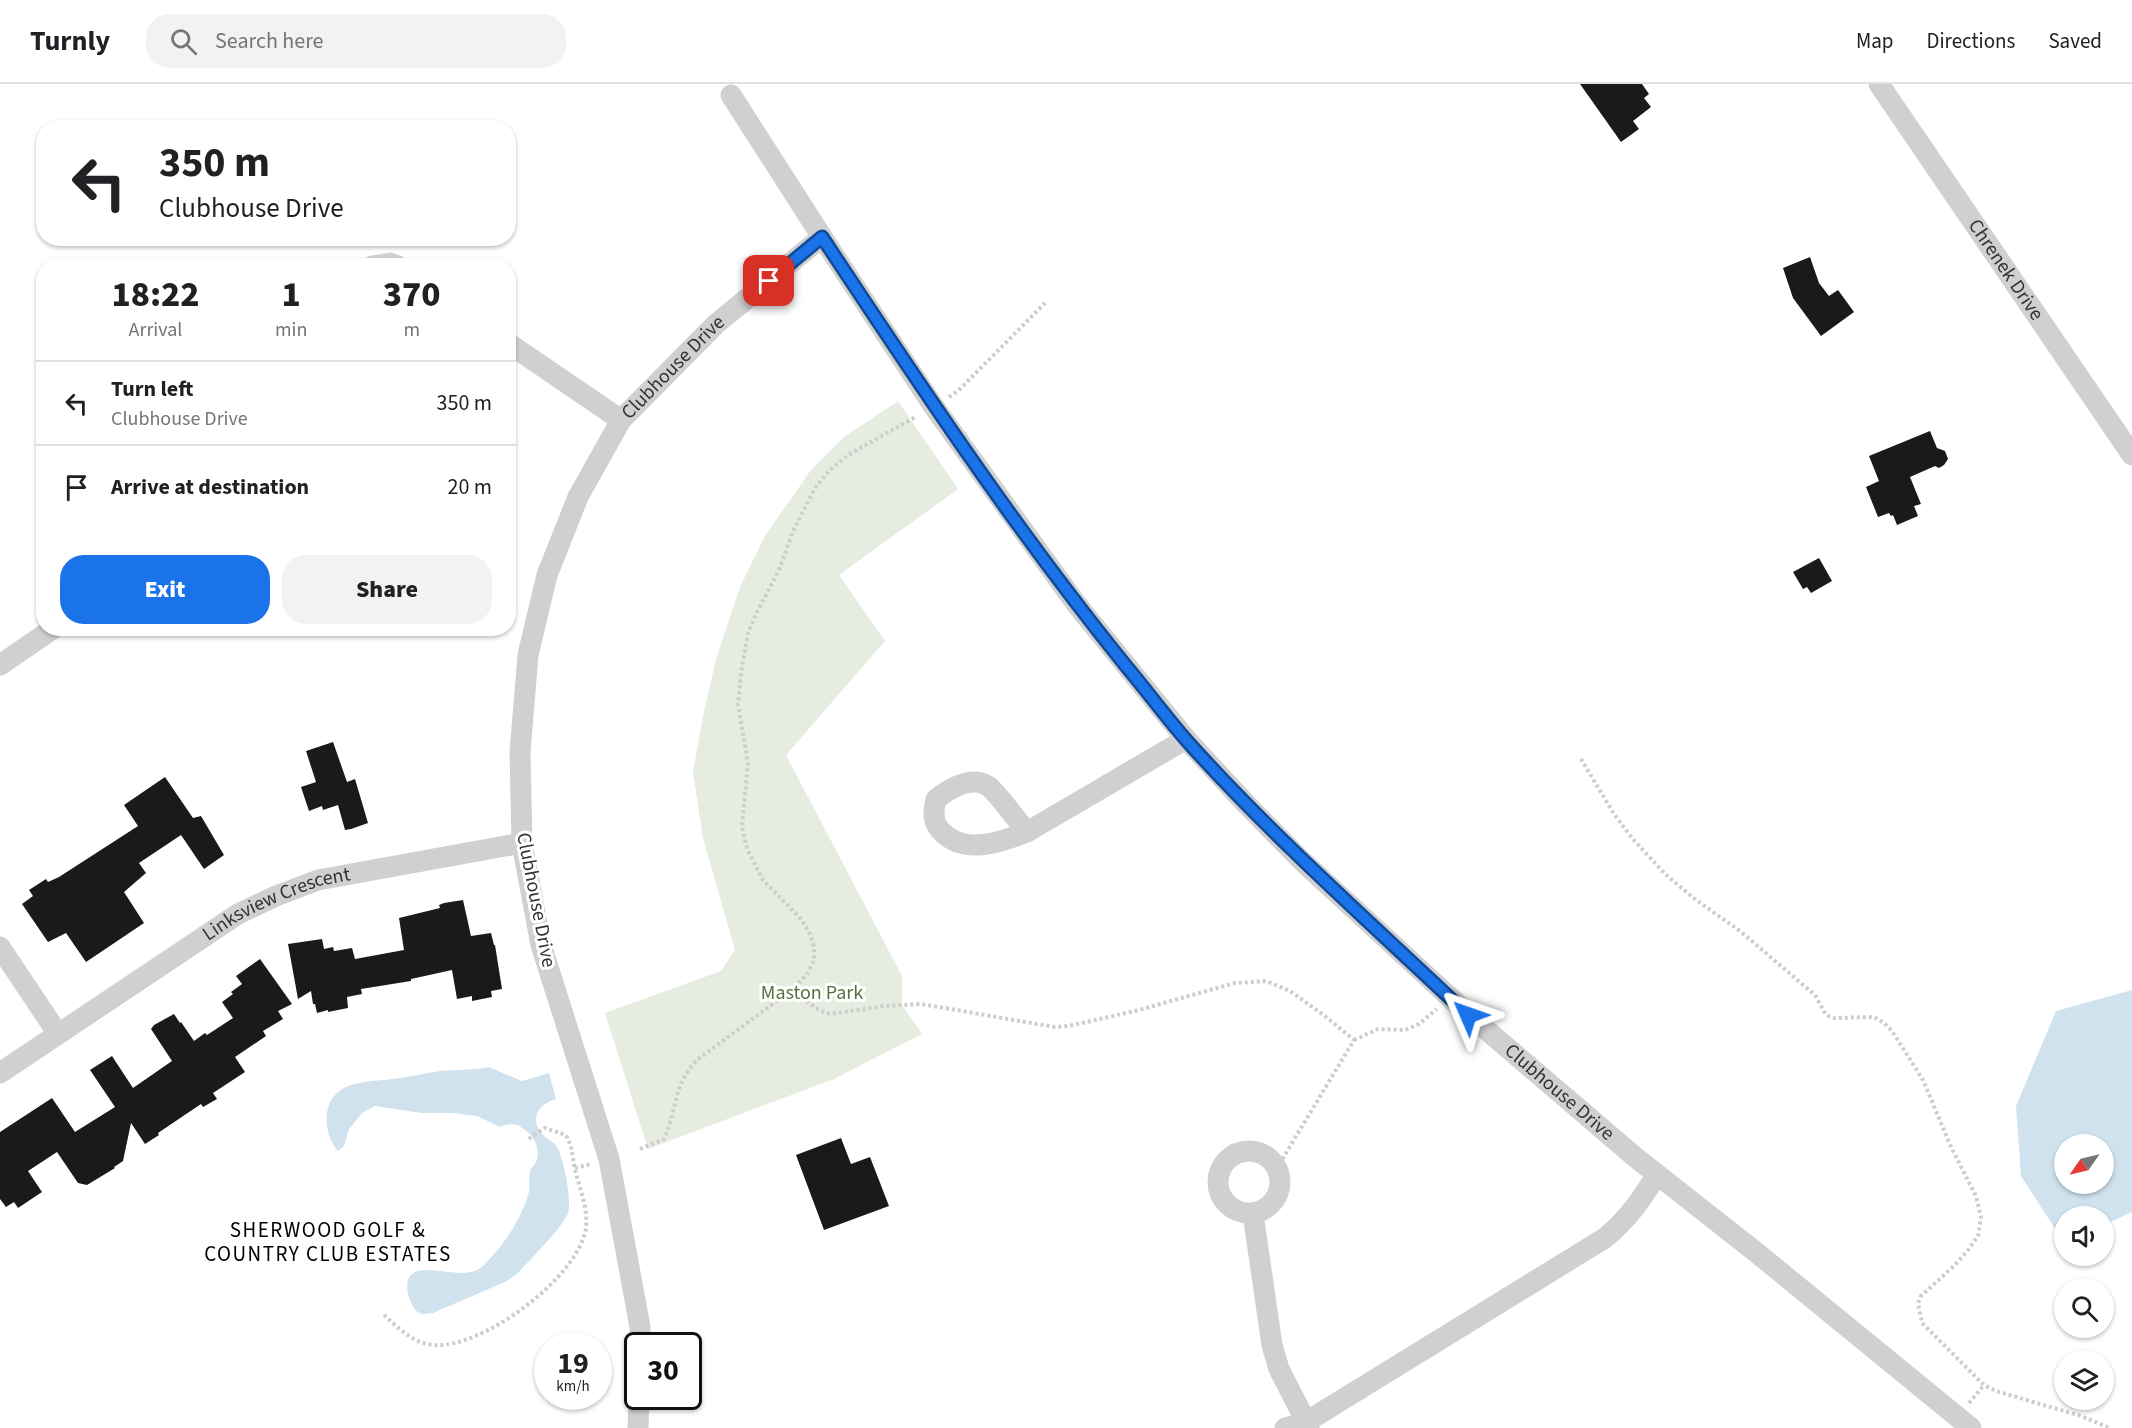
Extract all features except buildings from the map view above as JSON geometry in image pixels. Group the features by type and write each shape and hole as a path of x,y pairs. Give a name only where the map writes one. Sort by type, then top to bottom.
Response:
{"street":[{"name":"Chrenek Drive","path":"1879,84 2006,274 2132,455"},
{"path":"731,95 822,237"},
{"name":"Clubhouse Drive","path":"640,1332 609,1159 541,945 522,843 520,752 531,643 547,575 578,497 621,420 716,324 822,237 934,407 1077,604 1186,739 1302,861 1448,996 1657,1174 1971,1428"},
{"path":"516,348 621,420"},
{"path":"0,665 42,636"},
{"path":"1027,832 1186,739"},
{"name":"Linksview Crescent","path":"0,1073 238,914 276,896 318,880 522,843"},
{"path":"0,947 58,1034"},
{"path":"1253,1151 1263,1154 1277,1168 1280,1188 1277,1197 1263,1211 1253,1214 1232,1209 1219,1193 1217,1182 1219,1172 1224,1162 1232,1156 1253,1151"},
{"path":"1253,1214 1272,1345 1300,1426 1605,1238 1622,1224 1639,1204 1657,1174"},
{"path":"638,1428 639,1410"}],"path":[{"path":"640,1149 664,1139 670,1127 677,1092 685,1073 697,1060 794,989 807,974 814,960 814,946 809,932 801,919 776,895 754,866 742,826 748,763 738,704 748,633 778,572 794,529 815,488 829,471 848,455 958,391 1045,303"},
{"path":"1581,759 1614,814 1632,838 1665,874 1696,900 1740,931 1815,995 1826,1015 1834,1018 1874,1017 1884,1023 1892,1031 1923,1080 1951,1147 1976,1196 1981,1226 1969,1250 1921,1296 1918,1303 1922,1323 1984,1385 1995,1391 2081,1416 2110,1428"},
{"path":"794,989 823,1013 831,1014 884,1006 921,1005 1055,1027 1139,1010 1235,983 1266,981 1290,991 1354,1040"},
{"path":"1277,1168 1354,1040 1378,1029 1405,1030 1419,1024 1430,1017 1448,996"},
{"path":"384,1315 414,1340 434,1345 453,1343 505,1321 528,1305 565,1270 578,1251 586,1228 584,1198 574,1168 572,1146 566,1135 545,1128 527,1140"},
{"path":"574,1168 595,1164"}],"green space":[{"name":"Maston Park","path":"898,401 958,489 839,575 885,641 786,755 902,976 902,1005 922,1034 834,1079 648,1149 605,1013 721,971 735,950 703,838 693,772 717,656 740,587 765,536 811,470 844,437"}],"water":[{"path":"2132,990 2132,1212 2114,1220 2114,1206 2054,1206 2054,1227 2021,1176 2016,1106 2056,1011"},
{"path":"489,1067 522,1081 549,1073 556,1099 549,1101 540,1109 536,1119 540,1131 555,1145 560,1155 568,1190 568,1213 545,1244 517,1274 507,1281 433,1313 421,1314 413,1306 408,1296 407,1285 410,1276 416,1271 425,1270 466,1273 476,1271 484,1265 517,1222 529,1192 530,1172 536,1163 538,1153 536,1144 529,1133 516,1125 500,1127 477,1116 422,1113 375,1106 362,1113 349,1129 344,1146 338,1151 329,1135 328,1107 338,1092 346,1087 369,1081"}],"district":[{"name":"SHERWOOD GOLF & COUNTRY CLUB ESTATES","path":"328,1242"}],"route":[{"path":"769,281 822,237 934,407 1006,509 1077,604 1186,739 1302,861 1468,1015"}]}
